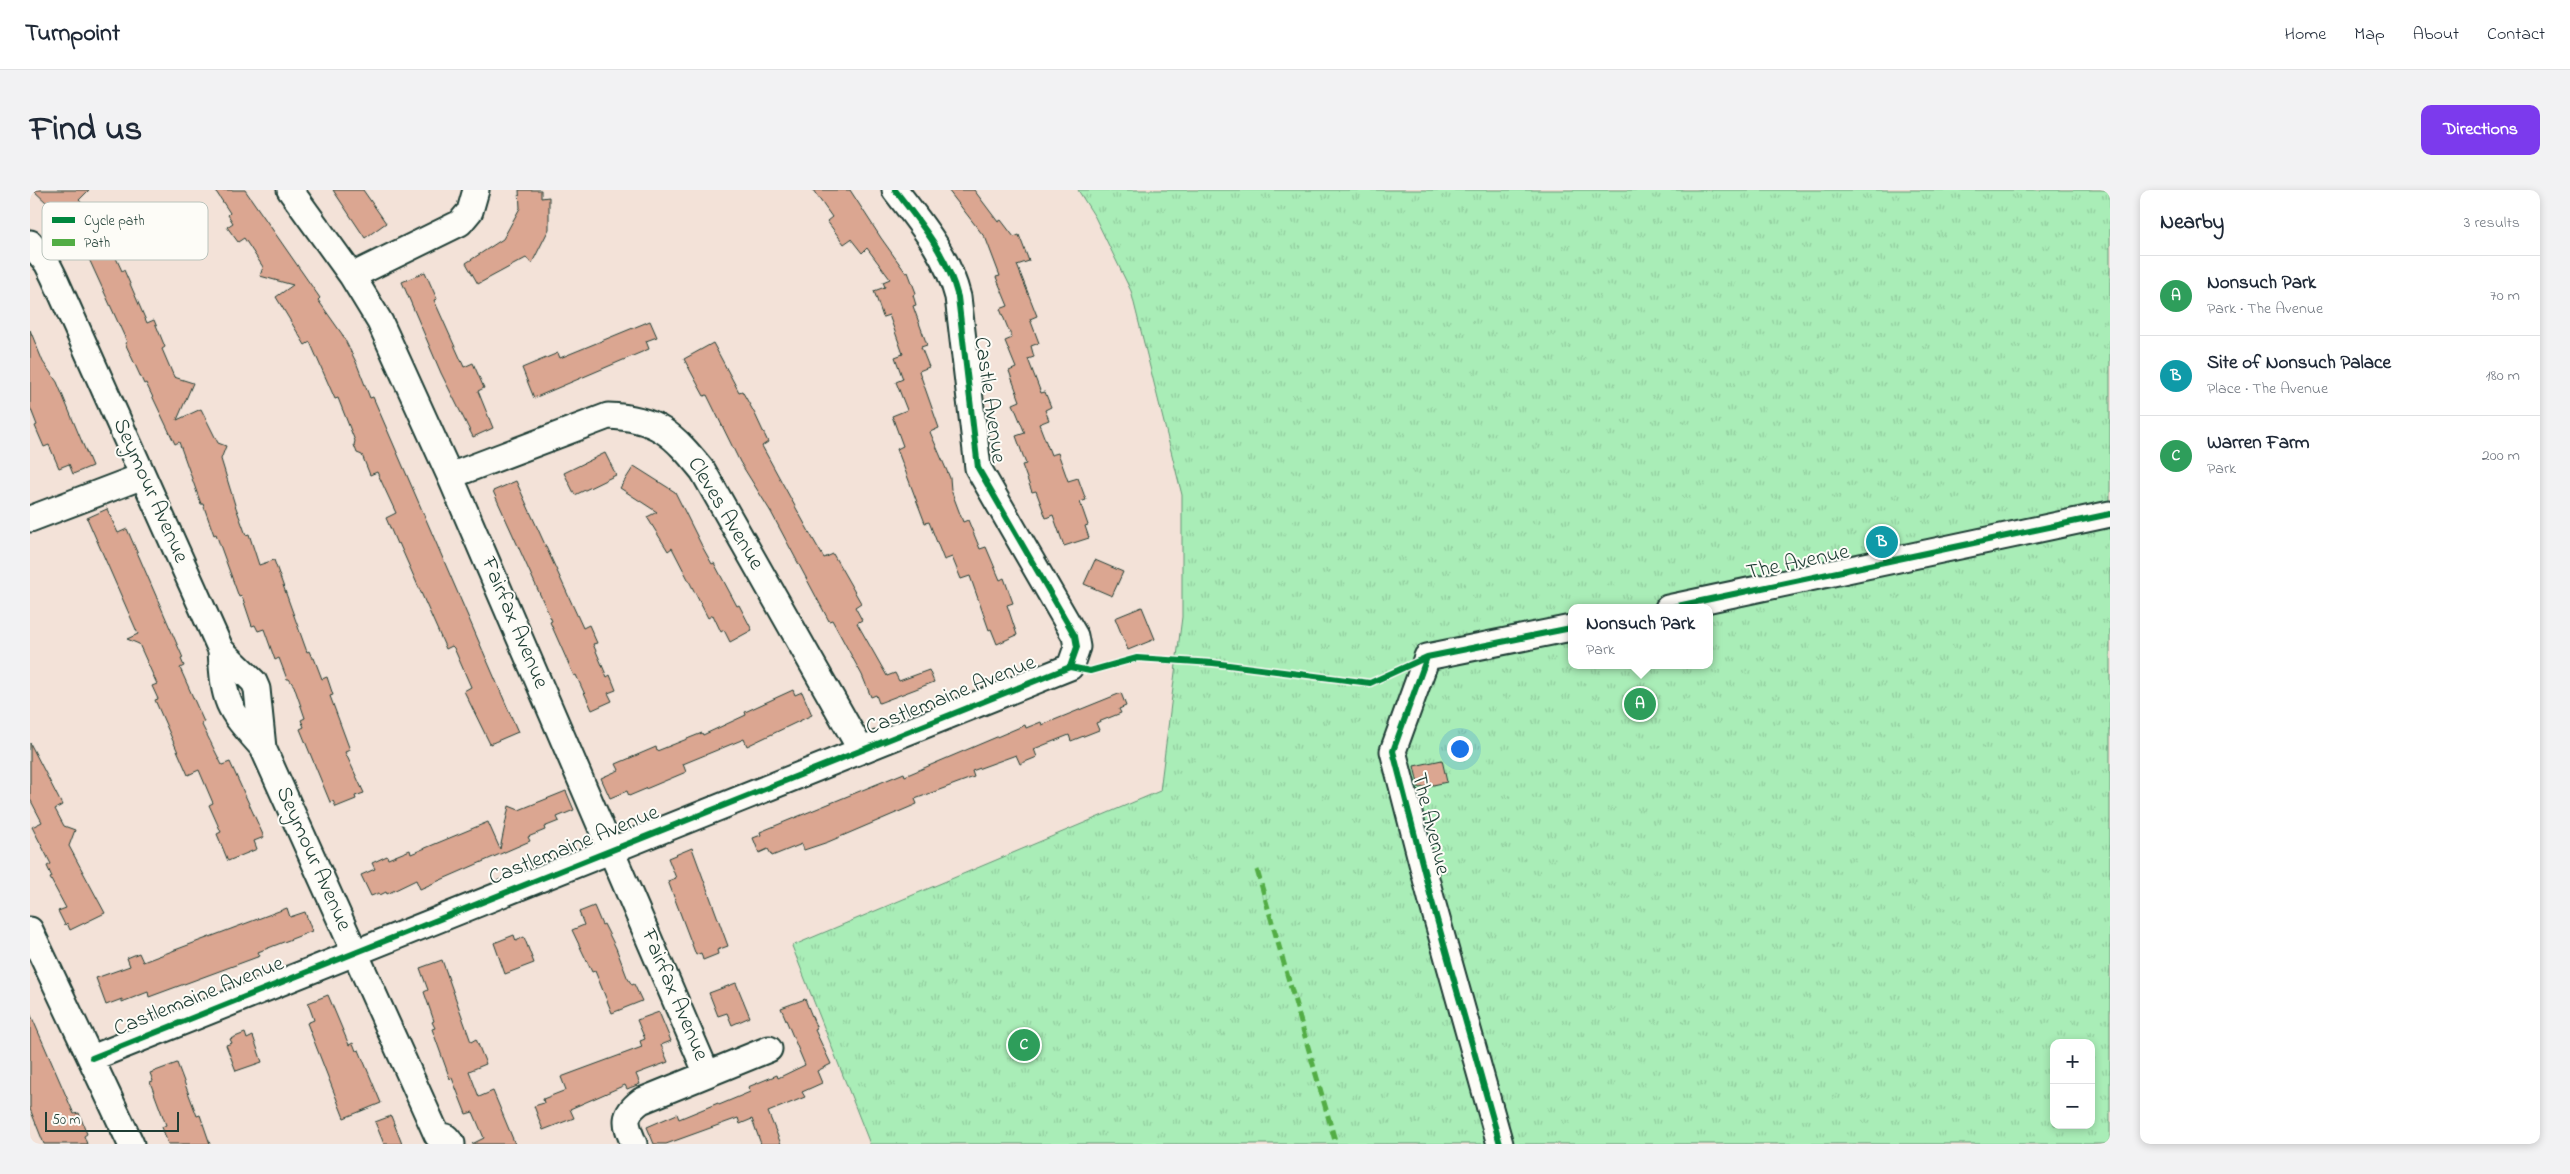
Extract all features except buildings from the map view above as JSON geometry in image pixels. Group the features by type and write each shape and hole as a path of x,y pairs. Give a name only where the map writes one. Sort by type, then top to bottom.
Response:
{"street":[{"name":"Fairfax Avenue","path":"290,190 352,276 380,322 450,476 612,849 707,1074"},
{"path":"352,276 460,223 470,211 476,190"},
{"name":"Castle Avenue","path":"895,190 929,234 952,272 958,297 978,468 1075,636 1076,646 1070,667"},
{"name":"Seymour Avenue","path":"30,243 42,257"},
{"name":"Seymour Avenue","path":"44,260 54,277 221,650 223,686 228,704 237,718 263,748 440,1141"},
{"name":"Cleves Avenue","path":"450,476 608,416 630,417 648,421 667,432 685,449 703,471 861,750"},
{"path":"30,519 143,476"},
{"name":"The Avenue","path":"1687,604 2110,514"},
{"name":"The Avenue","path":"1500,1144 1431,898 1393,751 1427,657 1568,629"},
{"name":"Seymour Avenue","path":"221,650 254,682 257,689 263,748"},
{"name":"Castlemaine Avenue","path":"92,1058 1070,667"},
{"path":"30,930 131,1144"},
{"name":"Fairfax Avenue","path":"634,1144 626,1125 627,1115 641,1101 769,1049"}],"green space":[{"path":"1078,190 2110,190 2110,1144 870,1144 792,946 1160,791 1182,617 1182,495 1131,291 1095,217"}],"marked path":[{"path":"1257,870 1336,1144"}],"cycle path":[{"path":"895,190 932,240 953,281 958,297 978,468 1075,636 1077,647 1070,667"},
{"path":"1687,604 2110,514"},
{"path":"1500,1144 1431,898 1393,751 1427,657 1568,629"},
{"path":"1070,667 1090,671 1137,658 1213,663 1370,683 1427,657"},
{"path":"92,1058 1070,667"}],"place":[{"name":"Site of Nonsuch Palace","path":"1882,542"},
{"name":"Nonsuch Park","path":"1640,704"},
{"name":"Warren Farm","path":"1024,1045"}]}
